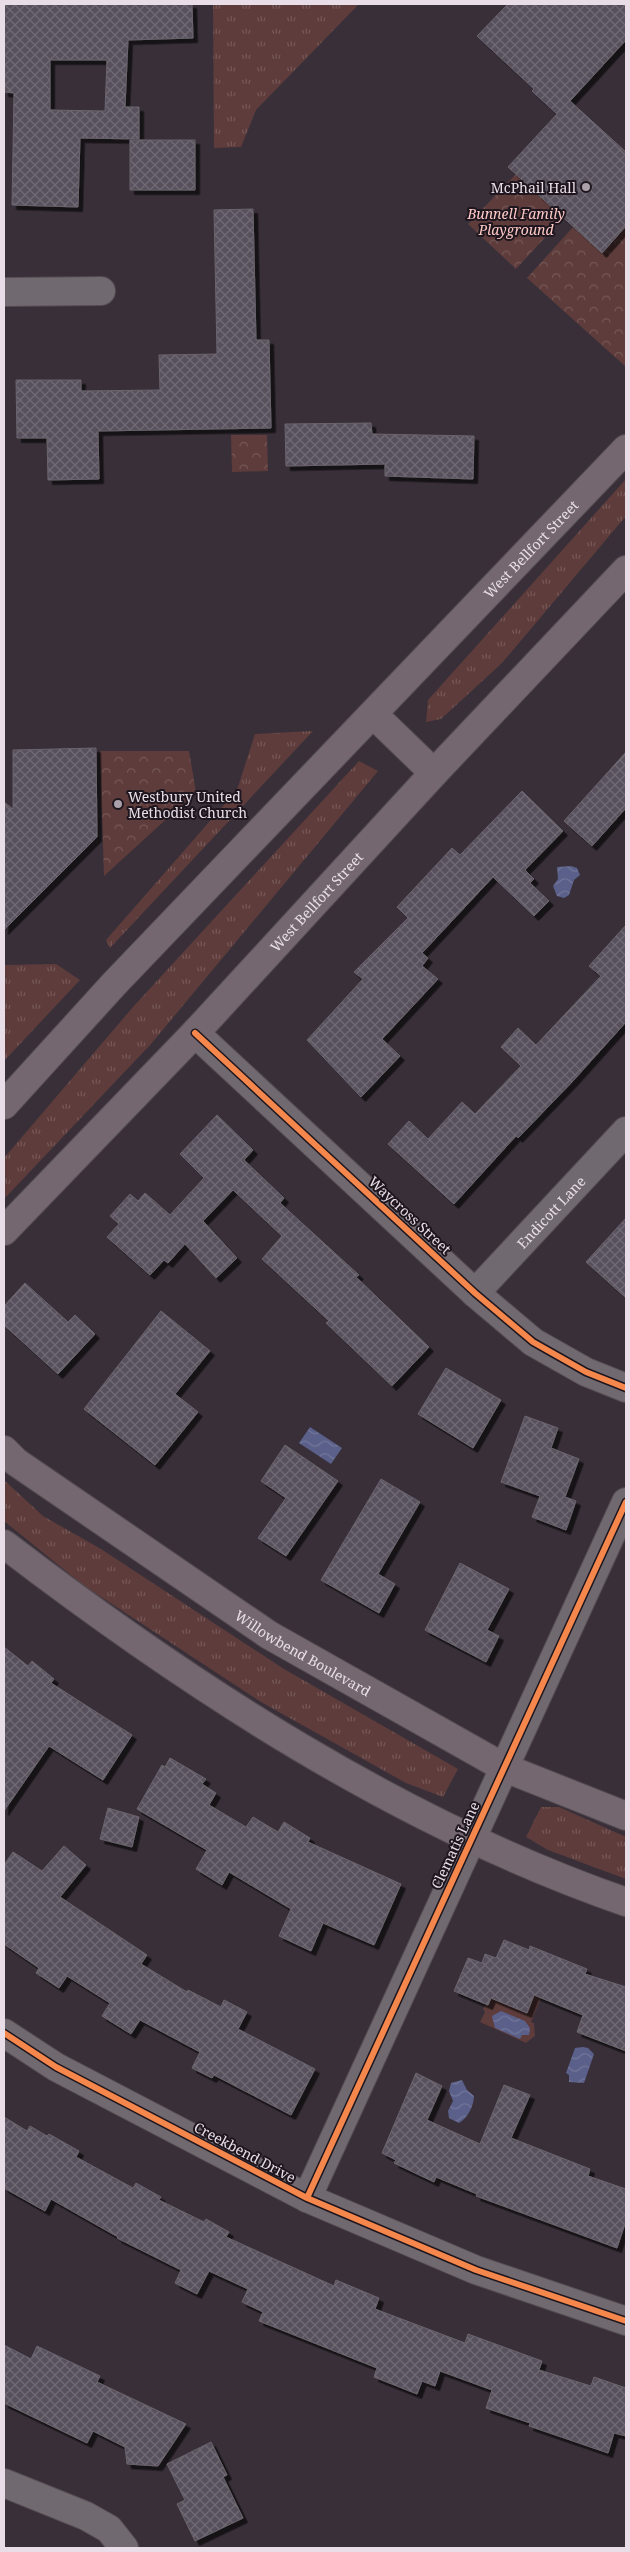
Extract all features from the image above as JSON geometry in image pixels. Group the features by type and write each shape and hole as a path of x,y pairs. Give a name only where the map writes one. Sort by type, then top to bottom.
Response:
{"main road":[{"name":"West Bellfort Street","path":"4,1106 114,984 626,449"},
{"name":"West Bellfort Street","path":"4,1231 195,1033 434,773 626,570"},
{"path":"373,714 434,773"},
{"name":"Willowbend Boulevard","path":"4,1450 16,1462 269,1635 505,1768 626,1816"},
{"path":"4,1544 115,1627 279,1735 471,1840 626,1902"}],"street":[{"path":"4,292 101,291"},
{"name":"Waycross Street","path":"195,1033 475,1293 533,1342 586,1372 626,1388"},
{"name":"Endicott Lane","path":"475,1293 626,1130"},
{"name":"Clematis Lane","path":"307,2198 626,1502"},
{"name":"Creekbend Drive","path":"4,2033 56,2067 307,2198 476,2270 626,2322"},
{"path":"4,2483 86,2516 109,2529 124,2548"}],"green space":[{"path":"213,4 359,4 256,110 241,147 214,148"},
{"name":"Bunnell Family Playground","path":"516,174 563,218 516,269 468,224"},
{"path":"626,226 626,367 527,278 573,227 602,253"},
{"path":"231,435 267,435 268,471 232,472"},
{"path":"626,479 626,516 502,663 441,719 426,722 428,700"},
{"path":"313,731 110,948 106,940 237,790 255,734"},
{"path":"100,751 189,751 196,792 104,876"},
{"path":"359,761 378,771 151,1044 4,1199 4,1158 133,1007"},
{"path":"56,964 80,980 4,1061 4,965"},
{"path":"4,1480 43,1516 101,1549 284,1669 458,1769 443,1797 406,1783 261,1702 83,1585 4,1521"},
{"path":"541,1807 559,1807 626,1837 626,1879 548,1850 526,1837"},
{"path":"495,1989 505,2000 503,2003 527,2013 534,1996 541,1998 531,2022 534,2023 535,2036 526,2043 480,2022 485,2012 483,2009"}],"water":[{"path":"571,866 577,868 580,875 574,880 569,895 564,898 557,896 553,886 558,879 557,867"},
{"path":"310,1427 342,1448 331,1464 299,1443"},
{"path":"501,2011 525,2021 530,2028 529,2035 522,2035 520,2039 495,2028 492,2016"},
{"path":"575,2048 588,2048 594,2054 584,2083 569,2082 569,2075 566,2073"},
{"path":"462,2080 467,2090 474,2096 470,2111 459,2123 449,2118 448,2111 453,2101 449,2091 451,2083"}],"building":[{"path":"4,4 192,4 193,38 128,40 125,107 139,107 139,139 80,138 78,207 12,205 14,93 4,92","holes":["50,60 107,60 105,111 50,110"]},
{"path":"508,4 626,4 626,40 570,101 626,152 626,226 602,253 508,167 557,114 532,91 534,89 477,36"},
{"path":"130,140 195,140 195,190 130,190"},
{"path":"253,209 256,340 269,340 271,428 98,431 99,479 48,480 47,438 17,438 16,380 81,380 81,391 160,390 159,355 217,354 214,210"},
{"path":"371,423 372,434 474,436 473,479 385,476 385,464 286,466 285,424"},
{"path":"96,748 97,837 4,930 4,802 13,809 13,750"},
{"path":"626,752 626,808 592,846 564,821"},
{"path":"522,791 563,831 525,870 534,879 530,883 549,901 534,916 493,877 422,953 428,958 422,966 438,979 382,1039 400,1056 361,1097 307,1040 363,979 354,972 408,918 397,907 452,848 460,855"},
{"path":"626,925 626,1022 573,1081 518,1138 516,1136 454,1204 388,1144 409,1121 428,1139 462,1102 475,1114 521,1066 501,1047 518,1028 536,1045 601,976 589,966"},
{"path":"217,1115 253,1150 244,1160 284,1198 280,1203 359,1275 356,1277 429,1347 392,1386 326,1323 329,1321 262,1259 282,1236 233,1190 203,1221 237,1258 216,1278 185,1244 168,1263 164,1260 150,1275 107,1237 119,1224 110,1216 130,1194 138,1201 145,1193 170,1215 204,1178 180,1154"},
{"path":"626,1218 626,1298 586,1262"},
{"path":"25,1283 68,1322 75,1315 95,1334 58,1374 4,1325 4,1306"},
{"path":"161,1311 210,1351 175,1394 198,1412 155,1465 84,1409"},
{"path":"446,1368 501,1400 473,1448 418,1414"},
{"path":"525,1416 558,1428 551,1448 579,1459 565,1497 576,1501 566,1530 532,1517 540,1496 501,1482"},
{"path":"285,1445 338,1481 286,1556 258,1538 286,1498 261,1481"},
{"path":"381,1479 420,1502 378,1574 395,1584 379,1613 321,1580"},
{"path":"460,1563 509,1589 487,1630 499,1636 486,1662 425,1630"},
{"path":"4,1647 28,1666 32,1661 54,1679 51,1683 132,1735 103,1780 49,1746 4,1811"},
{"path":"170,1758 206,1779 202,1784 216,1793 209,1805 246,1827 253,1817 278,1832 284,1822 310,1838 308,1842 401,1884 374,1945 323,1923 311,1951 279,1936 291,1909 229,1872 222,1885 196,1869 207,1850 137,1809 162,1765 165,1767"},
{"path":"108,1808 139,1817 132,1847 100,1839"},
{"path":"64,1846 86,1865 60,1897 147,1955 141,1964 187,1992 188,1990 221,2007 224,2000 247,2012 238,2029 315,2069 291,2115 214,2075 212,2078 192,2068 200,2052 140,2020 131,2034 102,2016 110,2003 67,1976 59,1988 36,1973 39,1968 4,1944 4,1865 13,1852 42,1871"},
{"path":"504,1940 529,1950 530,1946 587,1969 585,1974 626,1987 626,2051 577,2032 583,2015 534,1995 527,2013 491,1998 488,2005 454,1991 468,1958 482,1963 485,1954 496,1958"},
{"path":"416,2073 442,2086 427,2120 480,2144 504,2085 530,2095 511,2138 590,2169 588,2176 626,2189 626,2221 617,2248 476,2196 477,2194 436,2177 434,2182 394,2163 396,2160 382,2153"},
{"path":"4,2117 27,2131 30,2126 47,2136 49,2134 79,2151 76,2157 133,2188 136,2183 161,2197 159,2200 204,2222 206,2219 229,2232 226,2237 334,2286 336,2280 379,2298 375,2309 465,2343 468,2334 542,2361 539,2370 591,2386 594,2377 626,2388 626,2436 614,2433 608,2453 529,2426 530,2423 486,2408 492,2390 440,2371 435,2386 422,2381 417,2394 374,2377 377,2368 259,2321 263,2312 242,2302 248,2289 209,2271 197,2294 175,2283 181,2270 117,2238 51,2199 45,2211 4,2188"},
{"path":"4,2345 31,2359 37,2346 100,2376 97,2382 186,2424 158,2466 127,2464 125,2447 93,2431 87,2443 4,2403"},
{"path":"211,2442 227,2475 223,2477 243,2518 195,2541 177,2504 185,2500 167,2464"}],"cycle path":[{"path":"195,1033 475,1293 533,1342 586,1372 626,1388"},
{"path":"307,2198 626,1502"},
{"path":"4,2033 56,2067 307,2198 476,2270 626,2321"}],"place":[{"name":"McPhail Hall","path":"586,187"},
{"name":"Westbury United Methodist Church","path":"118,804"}]}
